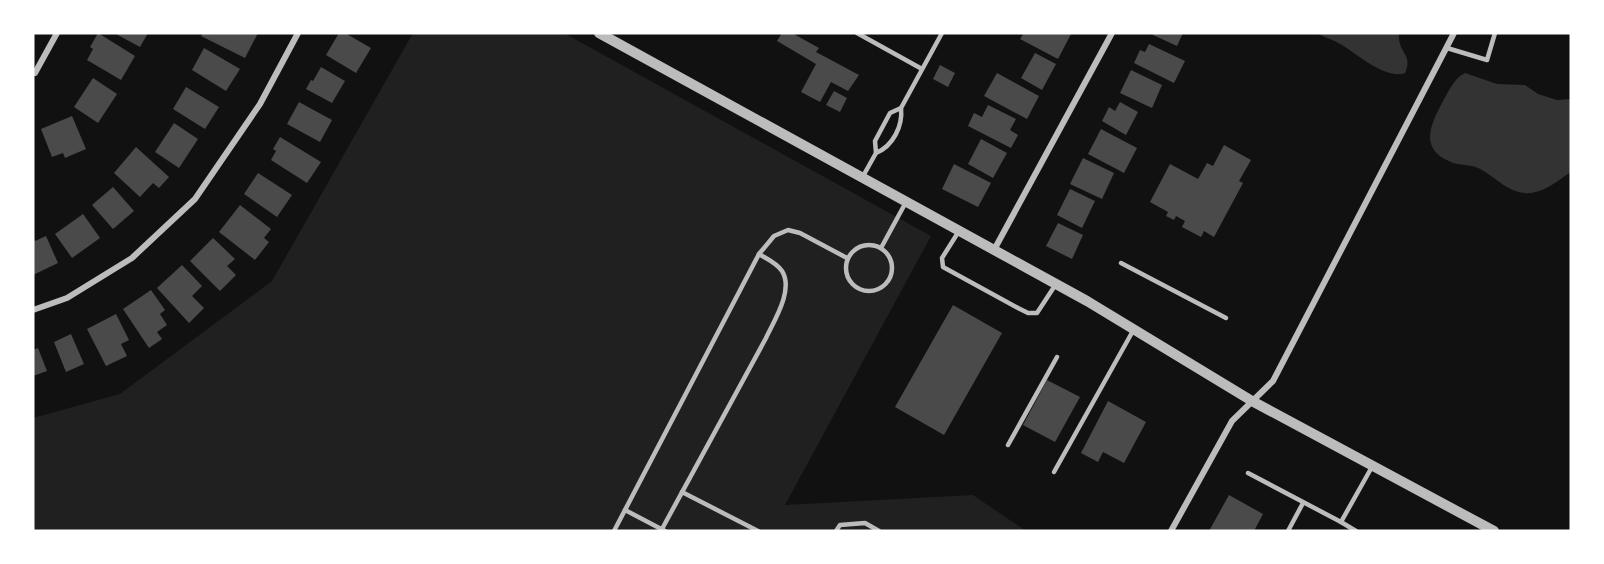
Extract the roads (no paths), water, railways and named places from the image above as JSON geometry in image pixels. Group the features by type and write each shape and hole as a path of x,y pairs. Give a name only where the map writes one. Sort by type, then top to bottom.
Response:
{"street":[{"path":"34,73 57,33"},
{"path":"33,310 67,298 132,258 195,199 260,104 298,33"},
{"path":"599,33 1056,284 1252,400 1494,531"},
{"path":"994,250 1112,33"},
{"path":"1171,531 1232,420 1273,381 1454,33"}],"lane":[{"path":"857,33 922,69"},
{"path":"876,153 888,148 902,120 901,108 942,33"},
{"path":"1447,48 1487,60 1496,33"},
{"path":"862,178 876,153 875,141 890,113 901,108"},
{"path":"880,248 906,202"},
{"path":"614,531 759,254 774,236 788,230 800,232 847,258"},
{"path":"959,231 942,258 944,267 981,288 1028,313 1037,313 1056,284"},
{"path":"866,244 880,248 891,259 891,275 888,282 875,291 860,290 848,280 845,265 847,258 852,251 866,244"},
{"path":"625,510 663,530 766,338 780,307 786,286 784,273 777,265 759,254"},
{"path":"1121,263 1226,318"},
{"path":"1054,472 1134,329"},
{"path":"1008,445 1057,357"},
{"path":"1341,522 1373,465"},
{"path":"1248,473 1356,531"},
{"path":"682,492 758,531"},
{"path":"1288,531 1303,503"},
{"path":"836,531 840,525 865,523 879,531"}]}
